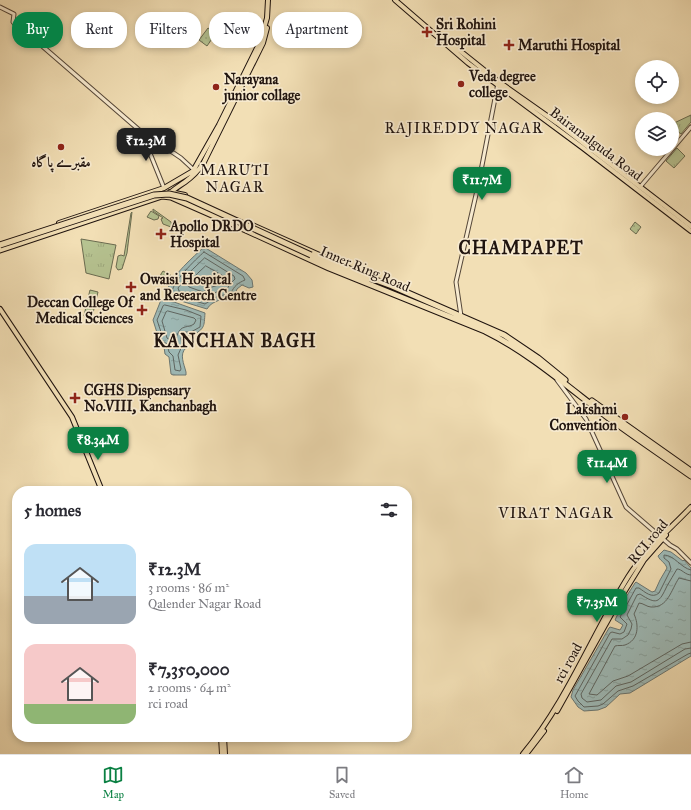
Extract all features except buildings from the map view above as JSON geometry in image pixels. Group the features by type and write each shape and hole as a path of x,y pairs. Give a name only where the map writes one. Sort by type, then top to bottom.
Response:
{"highway":[{"path":"0,244 147,197 166,194 187,198 366,279 373,279"},
{"name":"Inner Ring Road","path":"166,196 242,228 348,276 485,330 513,346 608,417 691,476"},
{"path":"0,250 142,202 166,196"},
{"path":"242,228 245,222"},
{"name":"Inner Ring Road","path":"373,279 487,326 513,341 613,416 691,471"}],"main road":[{"path":"0,244 165,188 190,174 194,170 219,125 260,42 267,18 269,0"},
{"path":"166,196 198,172 203,164 263,43 269,23 269,0"},
{"name":"Bairamalguda Road","path":"395,0 468,63 557,123 691,226"},
{"name":"Bairamalguda Road","path":"400,0 498,83 691,231"},
{"path":"182,194 181,189 186,182"},
{"path":"165,188 170,192"},
{"name":"Inner Ring Road","path":"170,192 182,194 373,279"},
{"path":"0,309 72,417 102,486"},
{"name":"rci road","path":"523,754 546,724 628,576 648,549 662,538 691,507"},
{"name":"RCI road","path":"526,754 539,739 563,701 618,602 644,560 662,538 691,511"},
{"path":"222,742 224,754"},
{"path":"224,742 224,754"}],"street":[{"path":"0,7 14,14 12,22 16,26 36,37 41,44 141,131 180,158 194,170"},
{"path":"461,316 456,282 478,186 498,83"},
{"path":"640,187 691,127"},
{"path":"141,131 165,188"},
{"path":"556,378 586,419 626,508 691,563"}],"green space":[{"path":"209,29 209,43 207,46 201,42 201,37"},
{"path":"691,115 691,122 681,134 679,132 679,121"},
{"path":"679,150 685,156 674,168 666,161 670,156 679,156"},
{"path":"153,209 171,222 172,226 163,224 161,219 163,218 153,211"},
{"path":"151,211 159,216 158,219 154,220 147,217"},
{"path":"132,212 127,253 122,269 118,270 116,267 118,256 124,256"},
{"path":"635,222 641,227 636,234 630,229"},
{"path":"81,239 116,245 109,279 86,273"},
{"path":"163,271 172,276 165,285 158,283"},
{"path":"90,290 98,292 95,304 87,302"},
{"path":"87,302 95,304 92,318 84,316"}],"water":[{"path":"204,247 246,273 252,280 253,287 249,288 242,285 237,289 234,296 215,302 207,309 168,297 167,290 174,278"},
{"path":"161,300 174,302 205,313 202,329 192,336 187,335 185,340 186,348 182,356 186,375 171,374 169,357 165,354 164,347 158,345 158,336 153,320"},
{"path":"664,550 671,552 683,561 684,560 691,568 691,656 630,693 620,694 606,707 598,710 584,711 578,707 571,697 573,690 609,628 620,630 623,625 615,620 626,597 635,583 636,582 652,592 655,591 667,568 658,556"}],"place":[{"name":"Sri Rohini Hospital","path":"427,32"},
{"name":"Maruthi Hospital","path":"509,45"},
{"name":"Veda degree college","path":"461,84"},
{"name":"Narayana junior collage","path":"216,87"},
{"name":"مقبرے پاگاہ","path":"61,147"},
{"name":"Apollo DRDO Hospital","path":"161,234"},
{"name":"Owaisi Hospital and Research Centre","path":"131,287"},
{"name":"Deccan College Of Medical Sciences","path":"142,310"},
{"name":"CGHS Dispensary No.VIII, Kanchanbagh","path":"75,398"},
{"name":"Lakshmi Convention","path":"625,417"}],"district":[{"name":"RAJIREDDY NAGAR","path":"464,128"},
{"name":"MARUTI NAGAR","path":"235,178"},
{"name":"CHAMPAPET","path":"521,248"},
{"name":"KANCHAN BAGH","path":"235,341"},
{"name":"VIRAT NAGAR","path":"556,513"}]}
